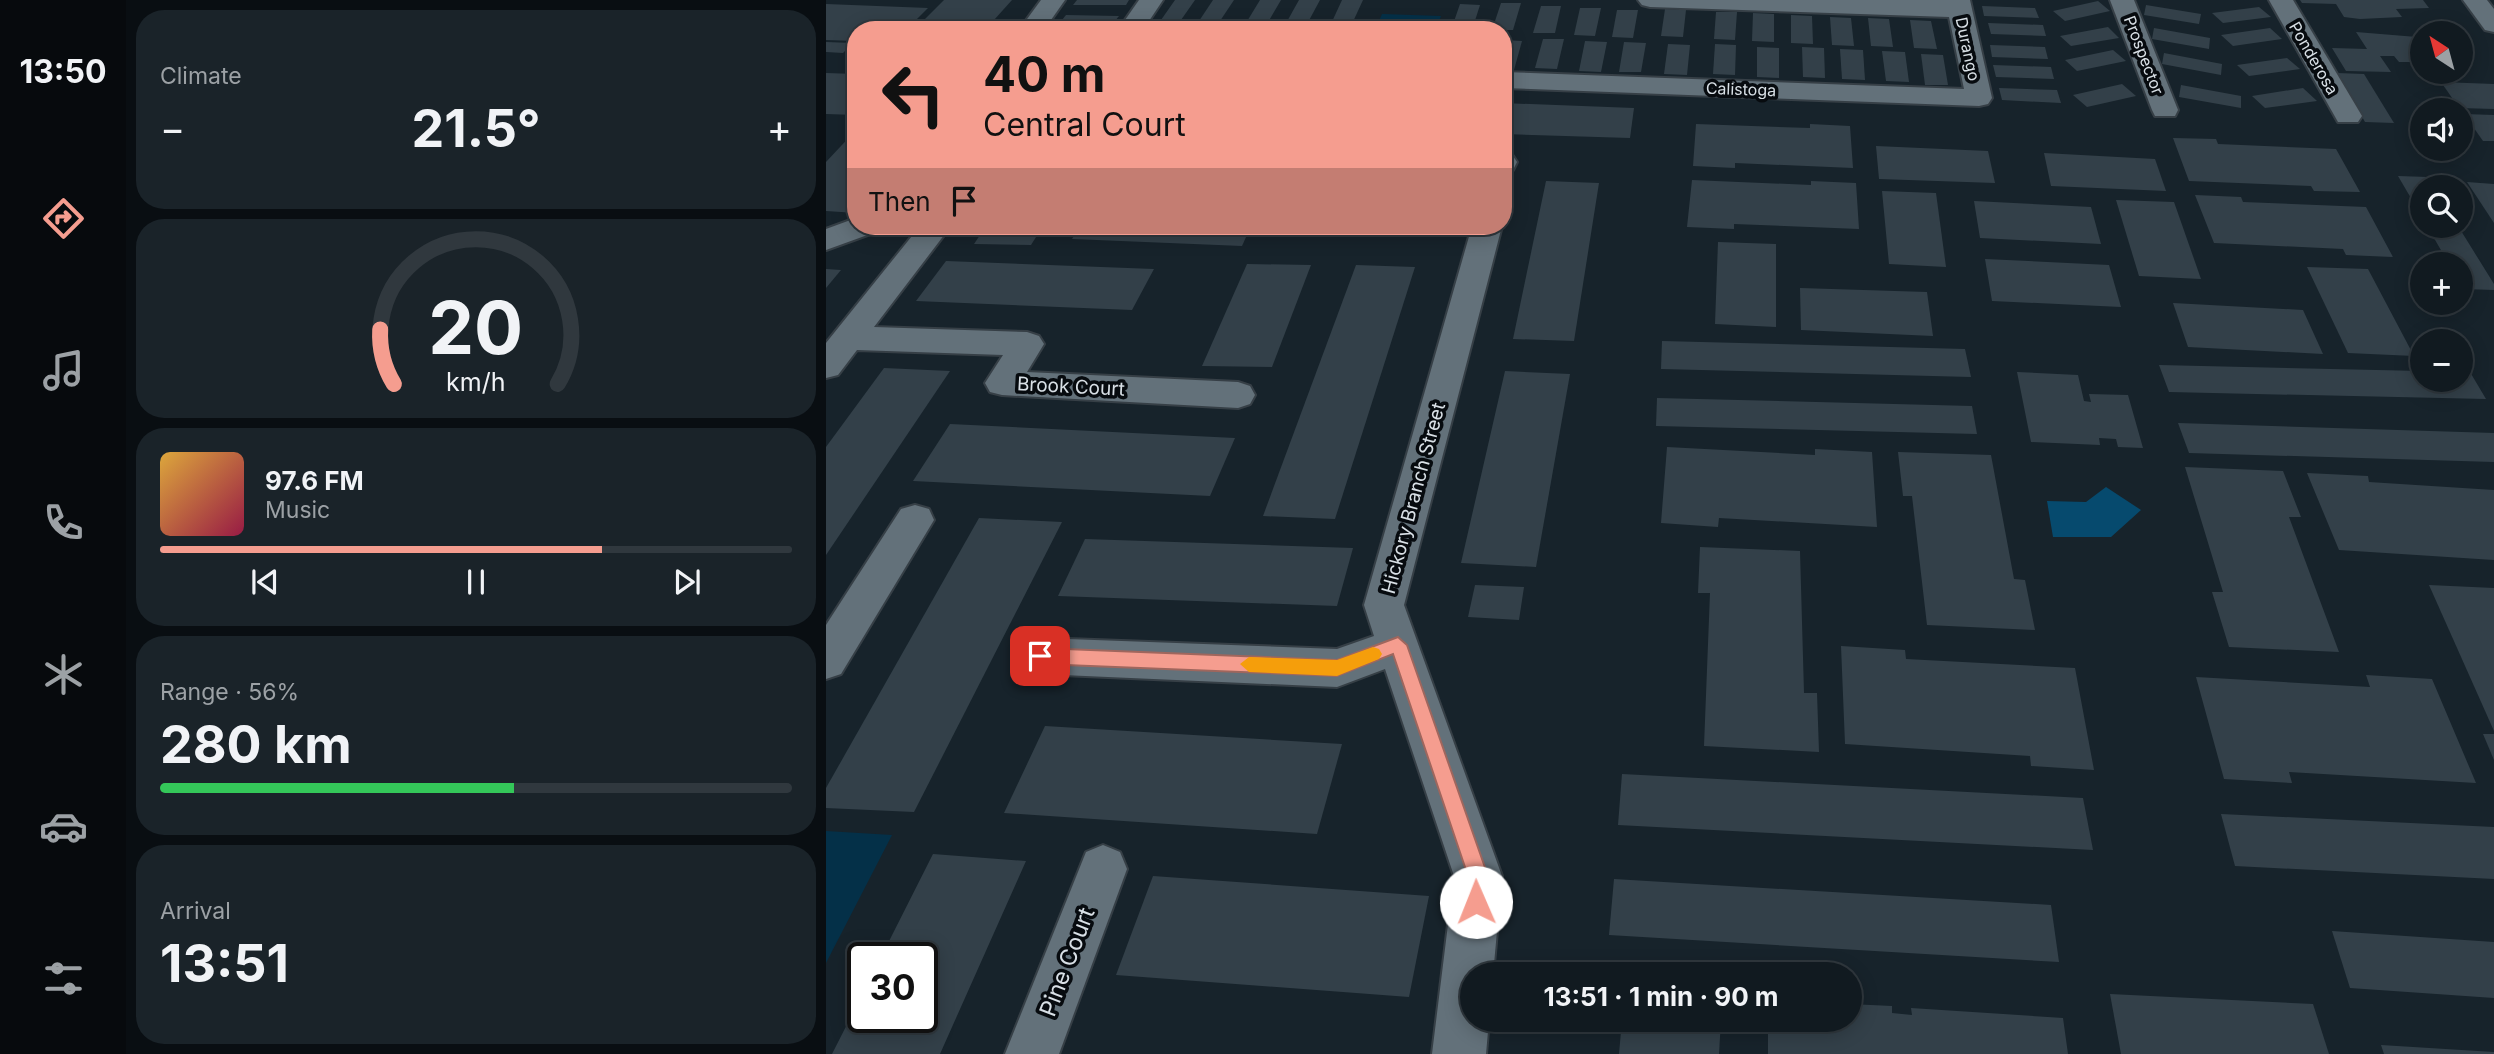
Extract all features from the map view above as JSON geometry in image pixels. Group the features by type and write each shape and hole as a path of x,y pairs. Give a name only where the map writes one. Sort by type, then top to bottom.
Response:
{"street":[{"path":"1038,21 1053,0"},
{"path":"1136,21 1151,0"},
{"path":"1650,0 1959,5"},
{"name":"Prospector","path":"2122,0 2165,110"},
{"name":"Ponderosa","path":"2281,0 2348,116"},
{"path":"2474,0 2494,25"},
{"name":"Durango","path":"1959,5 1979,98"},
{"name":"Calistoga","path":"1512,80 1979,98"},
{"path":"826,240 847,232"},
{"path":"826,366 929,235"},
{"name":"Hickory Branch Street","path":"1459,1054 1478,876 1384,605 1485,235"},
{"name":"Brook Court","path":"848,338 1027,344 1002,383 1238,395"},
{"path":"826,661 915,520"},
{"path":"1040,656 1337,668 1398,645"},
{"name":"Pine Court","path":"1032,1054 1102,869"}],"shaded area":[{"path":"1382,14 1441,16 1439,21 1379,21"},
{"path":"2106,487 2141,510 2111,537 2053,537 2047,501 2086,502"},
{"path":"826,831 892,835 826,963"}],"building":[{"path":"944,0 1012,0 993,21 923,21"},
{"path":"1077,0 1129,0 1126,5 1073,5"},
{"path":"1175,0 1195,0 1181,20 1161,20"},
{"path":"1213,0 1234,0 1220,21 1199,21"},
{"path":"1260,0 1281,0 1269,21 1247,21"},
{"path":"1299,0 1320,0 1309,21 1287,21"},
{"path":"1342,0 1363,0 1353,21 1332,21"},
{"path":"2300,0 2423,0 2429,8 2396,9 2402,17 2360,19 2344,17 2336,4 2302,3"},
{"path":"2098,1 2110,11 2065,21 2053,11"},
{"path":"1501,3 1521,3 1513,30 1512,21 1495,21"},
{"path":"826,4 928,8 915,21 847,21 847,41 826,40"},
{"path":"1460,4 1480,5 1475,21 1454,21"},
{"path":"2146,5 2201,14 2199,24 2144,15"},
{"path":"1541,6 1561,6 1555,33 1533,33"},
{"path":"1982,6 2035,8 2039,18 1984,16"},
{"path":"2259,7 2271,17 2223,23 2212,13"},
{"path":"1580,8 1601,8 1595,36 1574,35"},
{"path":"1665,9 1686,10 1683,37 1661,36"},
{"path":"1617,10 1638,10 1633,38 1612,37"},
{"path":"1716,12 1737,12 1735,40 1714,39"},
{"path":"1753,13 1774,14 1774,42 1752,41"},
{"path":"1066,15 1119,16 1115,21 1061,21"},
{"path":"1791,15 1812,16 1813,44 1791,43"},
{"path":"1830,17 1851,18 1854,46 1832,45"},
{"path":"1868,18 1889,19 1893,47 1871,46"},
{"path":"1910,20 1931,21 1937,49 1914,48"},
{"path":"1988,23 2043,25 2046,36 1991,34"},
{"path":"2108,27 2119,38 2071,46 2060,36"},
{"path":"2154,28 2210,38 2209,49 2152,39"},
{"path":"2270,28 2282,39 2233,46 2221,35"},
{"path":"2356,32 2410,36 2410,62 2399,62 2394,56 2380,56 2391,72 2346,71 2332,48 2367,49"},
{"path":"1543,39 1564,39 1557,69 1535,68"},
{"path":"1512,40 1522,41 1514,70"},
{"path":"1585,41 1607,42 1601,72 1579,71"},
{"path":"826,42 847,43 847,49 843,53 826,52"},
{"path":"1624,42 1646,43 1641,72 1619,72"},
{"path":"1668,44 1690,45 1687,75 1664,74"},
{"path":"1715,44 1736,45 1735,75 1713,74"},
{"path":"1990,45 2045,47 2048,59 1992,57"},
{"path":"1757,47 1779,48 1779,78 1757,77"},
{"path":"1802,47 1824,48 1825,78 1803,77"},
{"path":"1840,49 1863,50 1865,80 1842,79"},
{"path":"2113,50 2126,61 2077,71 2065,60"},
{"path":"1882,51 1905,52 1909,82 1886,81"},
{"path":"2164,53 2222,64 2221,75 2162,64"},
{"path":"1921,54 1943,55 1948,85 1925,85"},
{"path":"2287,58 2300,69 2249,76 2237,65"},
{"path":"1993,65 2051,67 2054,79 1996,77"},
{"path":"826,73 847,74 847,115 826,114"},
{"path":"2337,73 2364,74 2394,123 2365,122"},
{"path":"2122,84 2136,96 2087,107 2073,95"},
{"path":"2442,84 2494,84 2494,109 2473,108 2473,98 2452,98"},
{"path":"2181,85 2241,96 2241,108 2179,97"},
{"path":"1999,88 2057,90 2061,103 2002,100"},
{"path":"2303,88 2317,101 2265,108 2252,96"},
{"path":"1512,103 1634,108 1630,138 1512,134"},
{"path":"2473,114 2494,115 2494,141 2483,141 2473,127"},
{"path":"1696,124 1810,128 1810,124 1850,126 1853,168 1735,163 1735,168 1693,166"},
{"path":"2173,138 2216,139 2218,144 2336,149 2360,192 2314,191 2311,186 2189,181"},
{"path":"847,140 847,212 826,211 826,162"},
{"path":"1876,146 1988,151 1995,183 1879,179"},
{"path":"2044,153 2155,159 2166,191 2051,186"},
{"path":"2398,176 2410,176 2410,196"},
{"path":"1692,180 1811,185 1811,181 1856,183 1859,229 1734,224 1734,229 1687,227"},
{"path":"1546,181 1599,183 1574,341 1513,339"},
{"path":"2473,182 2494,184 2494,223 2473,191"},
{"path":"1882,191 1936,193 1946,267 1889,264"},
{"path":"2195,195 2241,197 2243,202 2366,207 2393,257 2346,255 2343,249 2214,243"},
{"path":"2116,200 2174,202 2201,279 2139,276"},
{"path":"1974,201 2091,207 2101,244 1980,238"},
{"path":"980,235 1037,235 1031,245 974,244"},
{"path":"1074,235 1247,235 1242,246 1072,239"},
{"path":"2434,238 2465,238 2494,284 2494,290 2473,289 2473,252 2442,252"},
{"path":"1718,242 1776,244 1776,327 1715,324"},
{"path":"1985,259 2109,265 2121,307 1992,301"},
{"path":"946,261 1154,269 1132,310 916,301"},
{"path":"1247,264 1311,265 1272,367 1202,366"},
{"path":"1356,265 1415,267 1335,519 1263,516"},
{"path":"2307,267 2368,269 2410,348 2410,356 2348,353"},
{"path":"826,269 841,270 826,288"},
{"path":"1800,288 1927,292 1933,336 1801,330"},
{"path":"2173,303 2303,310 2323,354 2188,347"},
{"path":"1662,341 1965,349 1971,377 1661,369"},
{"path":"2159,365 2410,371 2410,392 2473,392 2473,377 2486,399 2169,392"},
{"path":"884,368 950,371 826,555 826,447"},
{"path":"1505,371 1570,374 1536,567 1461,563"},
{"path":"2017,372 2078,375 2084,401 2091,402 2089,394 2128,395 2143,448 2118,447 2116,439 2099,438 2100,445 2031,442"},
{"path":"1657,398 1972,406 1977,434 1656,426"},
{"path":"2178,423 2494,433 2494,462 2189,453"},
{"path":"950,424 1235,438 1210,496 913,481"},
{"path":"1667,447 1815,455 1815,449 1872,452 1877,527 1719,518 1718,527 1661,523"},
{"path":"1898,452 1991,455 2014,579 2025,580 2035,630 1927,625 1912,496 1903,496"},
{"path":"2185,467 2283,471 2301,517 2289,517 2339,652 2229,647 2212,592 2223,592"},
{"path":"2307,473 2368,476 2369,482 2494,490 2494,560 2339,550"},
{"path":"979,518 1062,522 914,812 826,808 826,788"},
{"path":"1085,539 1353,548 1337,606 1058,596"},
{"path":"1700,547 1800,551 1804,693 1817,693 1819,752 1704,746 1710,593 1698,593"},
{"path":"1475,585 1524,587 1519,620 1468,617"},
{"path":"2429,585 2494,588 2494,731"},
{"path":"1841,646 1905,650 1906,659 2075,668 2094,770 2031,766 2030,756 1845,744"},
{"path":"2366,675 2432,679 2476,783 2289,772 2292,783 2224,779 2196,677 2370,687"},
{"path":"1045,726 1342,744 1317,834 1004,813"},
{"path":"2483,734 2494,734 2494,760"},
{"path":"1622,774 2083,798 2093,850 1618,825"},
{"path":"2221,814 2494,827 2494,879 2235,866"},
{"path":"933,854 1026,861 940,1054 832,1054 847,1024 847,1033 938,1033 938,942 889,942"},
{"path":"1153,876 1429,896 1409,997 1116,975"},
{"path":"1614,879 2051,905 2059,962 1609,935"},
{"path":"2332,931 2494,942 2494,998 2350,988"},
{"path":"2110,994 2313,1004 2329,1054 2121,1054"},
{"path":"1862,1005 1892,1006 1892,1013 1912,1015 1911,1008 2063,1018 2068,1054 1768,1054 1768,1032 1862,1032"},
{"path":"1621,1032 1720,1032 1719,1054 1619,1054"},
{"path":"2381,1045 2494,1052 2494,1054 2384,1054"}],"slow traffic":[{"path":"1249,664 1337,668 1373,654"}],"route":[{"path":"1040,656 1337,668 1398,645 1478,876 1476,902"}]}
